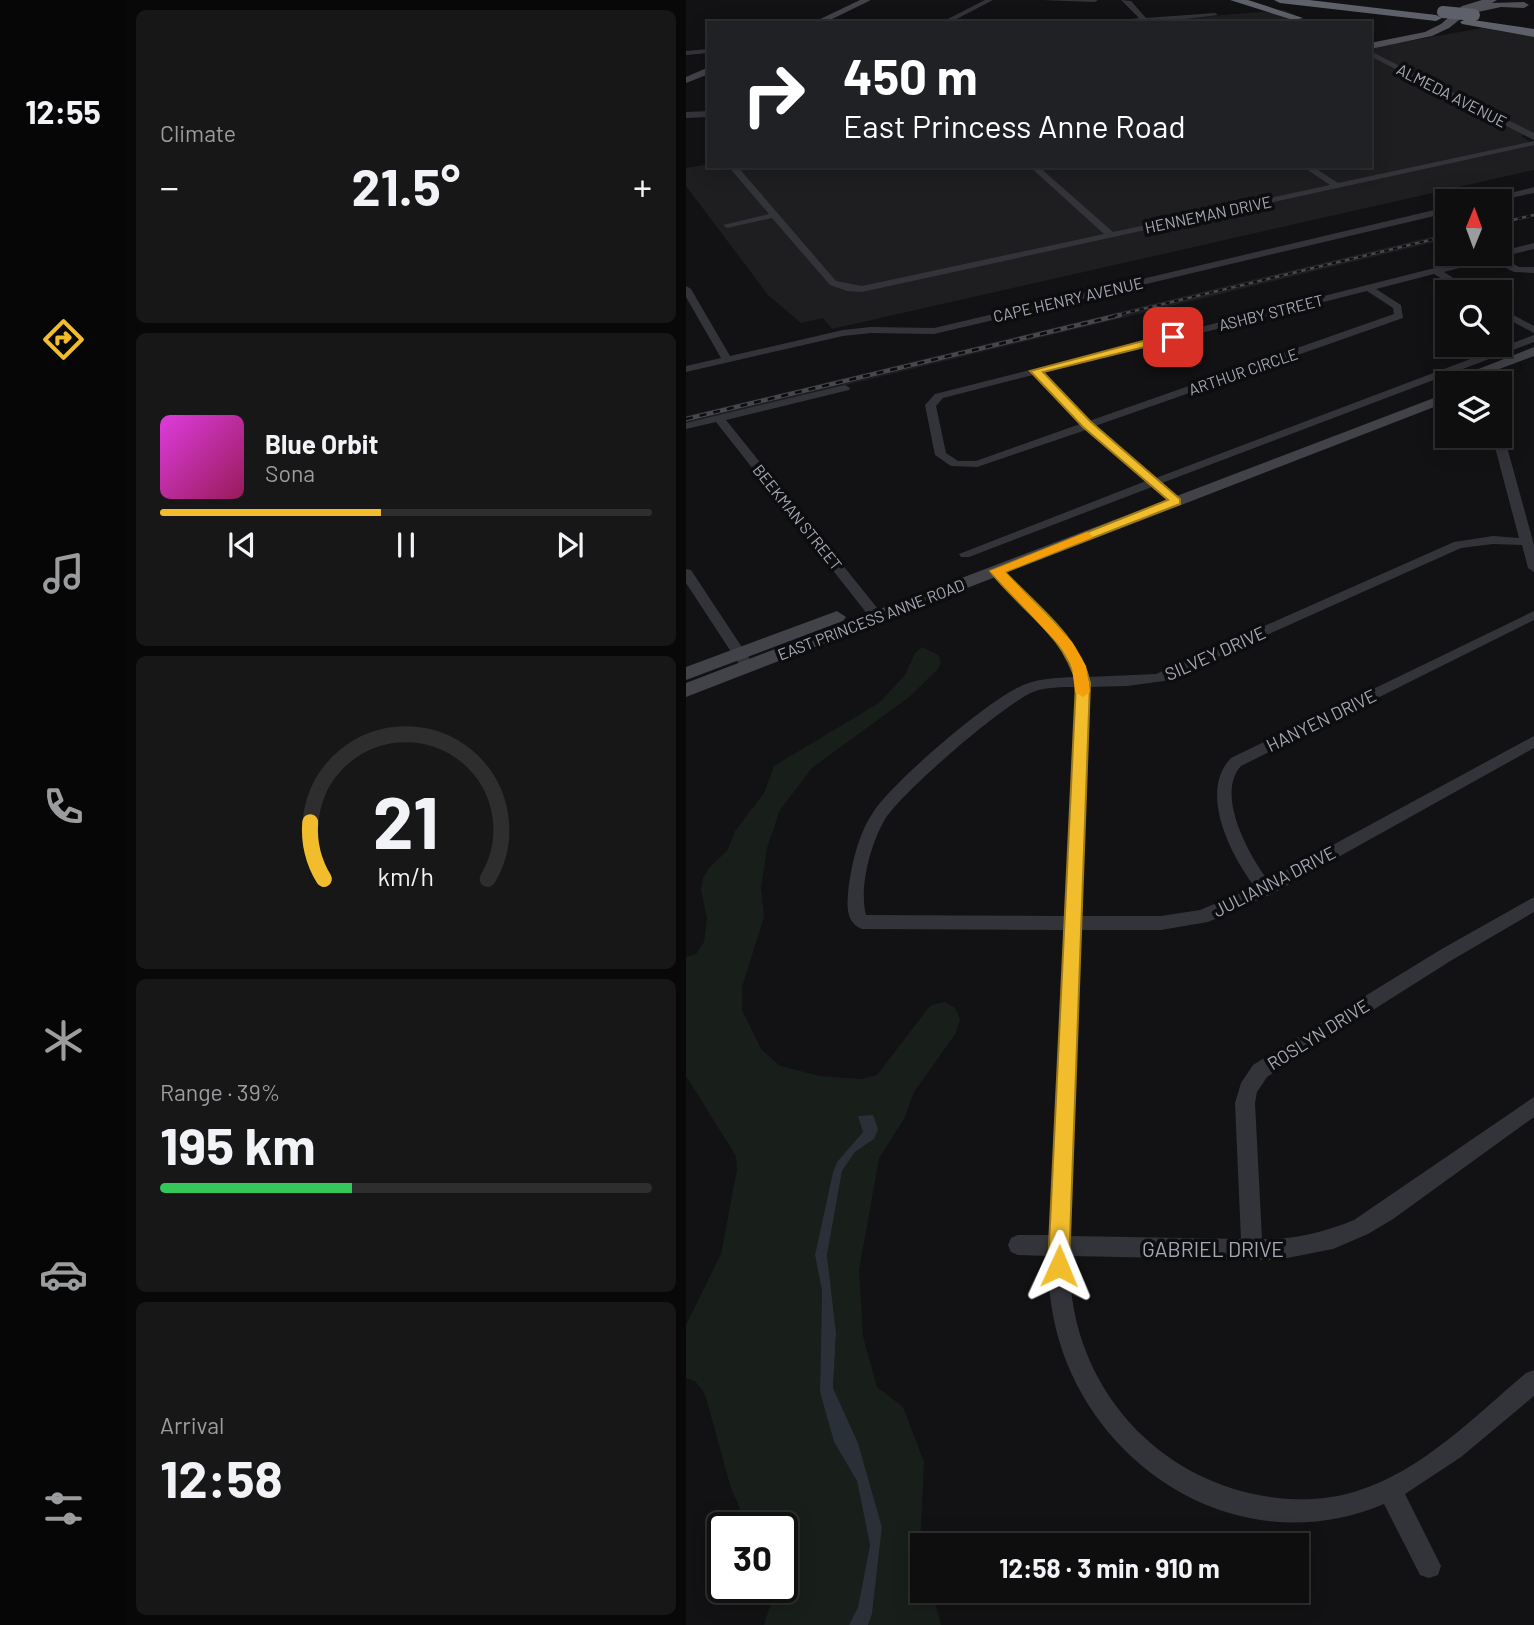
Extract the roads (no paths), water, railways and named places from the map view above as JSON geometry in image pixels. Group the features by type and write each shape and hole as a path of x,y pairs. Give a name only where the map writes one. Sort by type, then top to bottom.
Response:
{"highway":[{"path":"1236,0 1303,21"},
{"path":"1280,0 1468,17 1534,28"},
{"path":"1308,0 1440,15"},
{"path":"1340,0 1440,15"}],"main road":[{"path":"820,21 867,0"},
{"path":"1468,17 1468,6 1488,0"},
{"path":"1426,35 1511,0 1529,5"},
{"path":"1372,46 1450,30 1479,9 1504,4 1529,5"},
{"path":"686,80 707,71"},
{"name":"EAST PRINCESS ANNE ROAD","path":"1487,371 1534,351"},
{"path":"1512,371 1534,363"},
{"name":"EAST PRINCESS ANNE ROAD","path":"686,674 743,660 873,611 1165,492 1435,392"},
{"name":"EAST PRINCESS ANNE ROAD","path":"873,611 996,571 1165,492"},
{"name":"EAST PRINCESS ANNE ROAD","path":"686,690 743,660"}],"street":[{"path":"947,21 990,0"},
{"path":"1044,0 1096,0"},
{"path":"1124,0 1129,2 1145,21 1215,15"},
{"path":"1161,9 1168,17"},
{"path":"686,52 707,51"},
{"name":"ALMEDA AVENUE","path":"1372,54 1534,137"},
{"path":"686,115 707,114"},
{"name":"HENNEMAN DRIVE","path":"734,168 833,283 854,289 883,285 1534,143"},
{"path":"1035,168 1111,235"},
{"path":"1309,168 1337,186"},
{"path":"1512,195 1534,190"},
{"name":"CAPE HENRY AVENUE","path":"686,369 856,331 934,331 1435,213"},
{"path":"727,225 776,215"},
{"name":"ASHBY STREET","path":"1512,252 1534,246"},
{"name":"ASHBY STREET","path":"1044,440 977,464 962,466 948,462 941,455 930,405 940,396 1456,266"},
{"path":"1509,266 1517,270 1534,270"},
{"path":"1436,271 1451,280"},
{"name":"ARTHUR CIRCLE","path":"1044,440 1399,316 1398,307 1369,288"},
{"path":"686,289 727,360"},
{"path":"1512,318 1534,330"},
{"path":"965,554 1165,492 1534,338"},
{"path":"1035,371 1087,425 1165,492"},
{"path":"686,426 845,388"},
{"name":"BEEKMAN STREET","path":"719,418 873,611"},
{"path":"1501,448 1534,568"},
{"name":"SILVEY DRIVE","path":"862,922 856,912 865,844 880,814 889,803 1016,693 1041,685 1143,681 1174,672 1458,545 1493,540 1527,542"},
{"path":"996,571 1067,645 1079,666 1083,683 1058,1286 1063,1317 1085,1379 1102,1409 1124,1436 1166,1474 1199,1491 1235,1503 1271,1510 1330,1510 1390,1490 1419,1474 1534,1381"},
{"path":"686,573 743,660"},
{"name":"HANYEN DRIVE","path":"1266,889 1233,841 1224,786 1229,769 1236,762 1534,615"},
{"name":"JULIANNA DRIVE","path":"862,922 1180,922 1223,910 1266,889 1534,741"},
{"name":"ROSLYN DRIVE","path":"1252,1250 1245,1102 1248,1089 1260,1071 1446,954 1534,904"},
{"name":"GABRIEL DRIVE","path":"1018,1245 1252,1250 1303,1247 1361,1227 1534,1106"},
{"path":"1390,1490 1430,1566"}],"railway":[{"path":"1512,220 1534,215"},
{"path":"1113,316 1435,239"},
{"path":"686,419 1120,315"}]}
